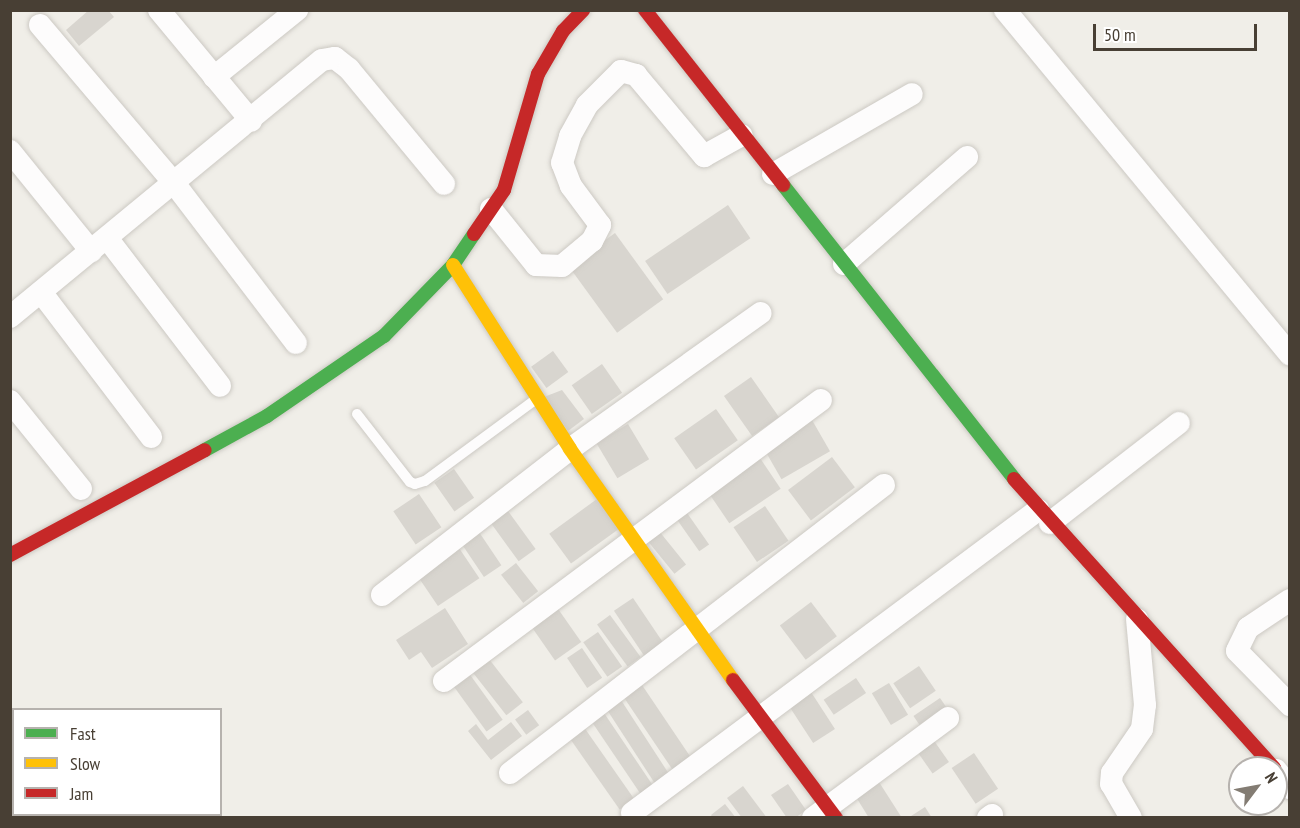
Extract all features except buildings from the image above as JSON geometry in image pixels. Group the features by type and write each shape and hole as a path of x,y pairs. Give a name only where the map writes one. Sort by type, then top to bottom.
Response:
{"street":[{"path":"159,10 251,121"},
{"path":"214,77 297,10"},
{"path":"10,555 267,416 384,336 453,265 504,190 538,74 563,31 583,10"},
{"path":"645,10 1044,517 1263,756"},
{"path":"1005,10 1290,354"},
{"path":"40,25 174,183 296,343"},
{"path":"10,317 251,121 322,60 335,58 349,69 444,184"},
{"path":"491,210 536,265 562,266 592,241 600,225 571,186 562,163 570,136 587,105 621,71 636,75 704,156 742,135"},
{"path":"773,174 912,94"},
{"path":"10,151 99,245 220,386"},
{"path":"844,264 967,157"},
{"path":"453,265 570,449 825,814 948,718"},
{"path":"41,292 151,437"},
{"path":"382,594 570,449 761,314"},
{"path":"444,681 820,400"},
{"path":"10,401 81,489"},
{"path":"632,813 760,718 1179,423"},
{"path":"510,773 695,627 884,485"},
{"path":"1290,600 1248,628 1237,651 1290,705"},
{"path":"1131,818 1112,784 1112,773 1142,729 1145,705 1137,619"}],"lane":[{"path":"357,414 410,482 415,484 425,481 537,398"}],"traffic: fast":[{"path":"783,185 1014,479"},
{"path":"205,450 267,416 384,336 453,265 474,234"}],"traffic: slow":[{"path":"453,265 570,449 733,680"}],"traffic: jam":[{"path":"474,234 504,190 538,74 563,31 583,10"},
{"path":"645,10 783,185"},
{"path":"10,555 205,450"},
{"path":"1014,479 1263,756"},
{"path":"733,680 836,818"}]}
